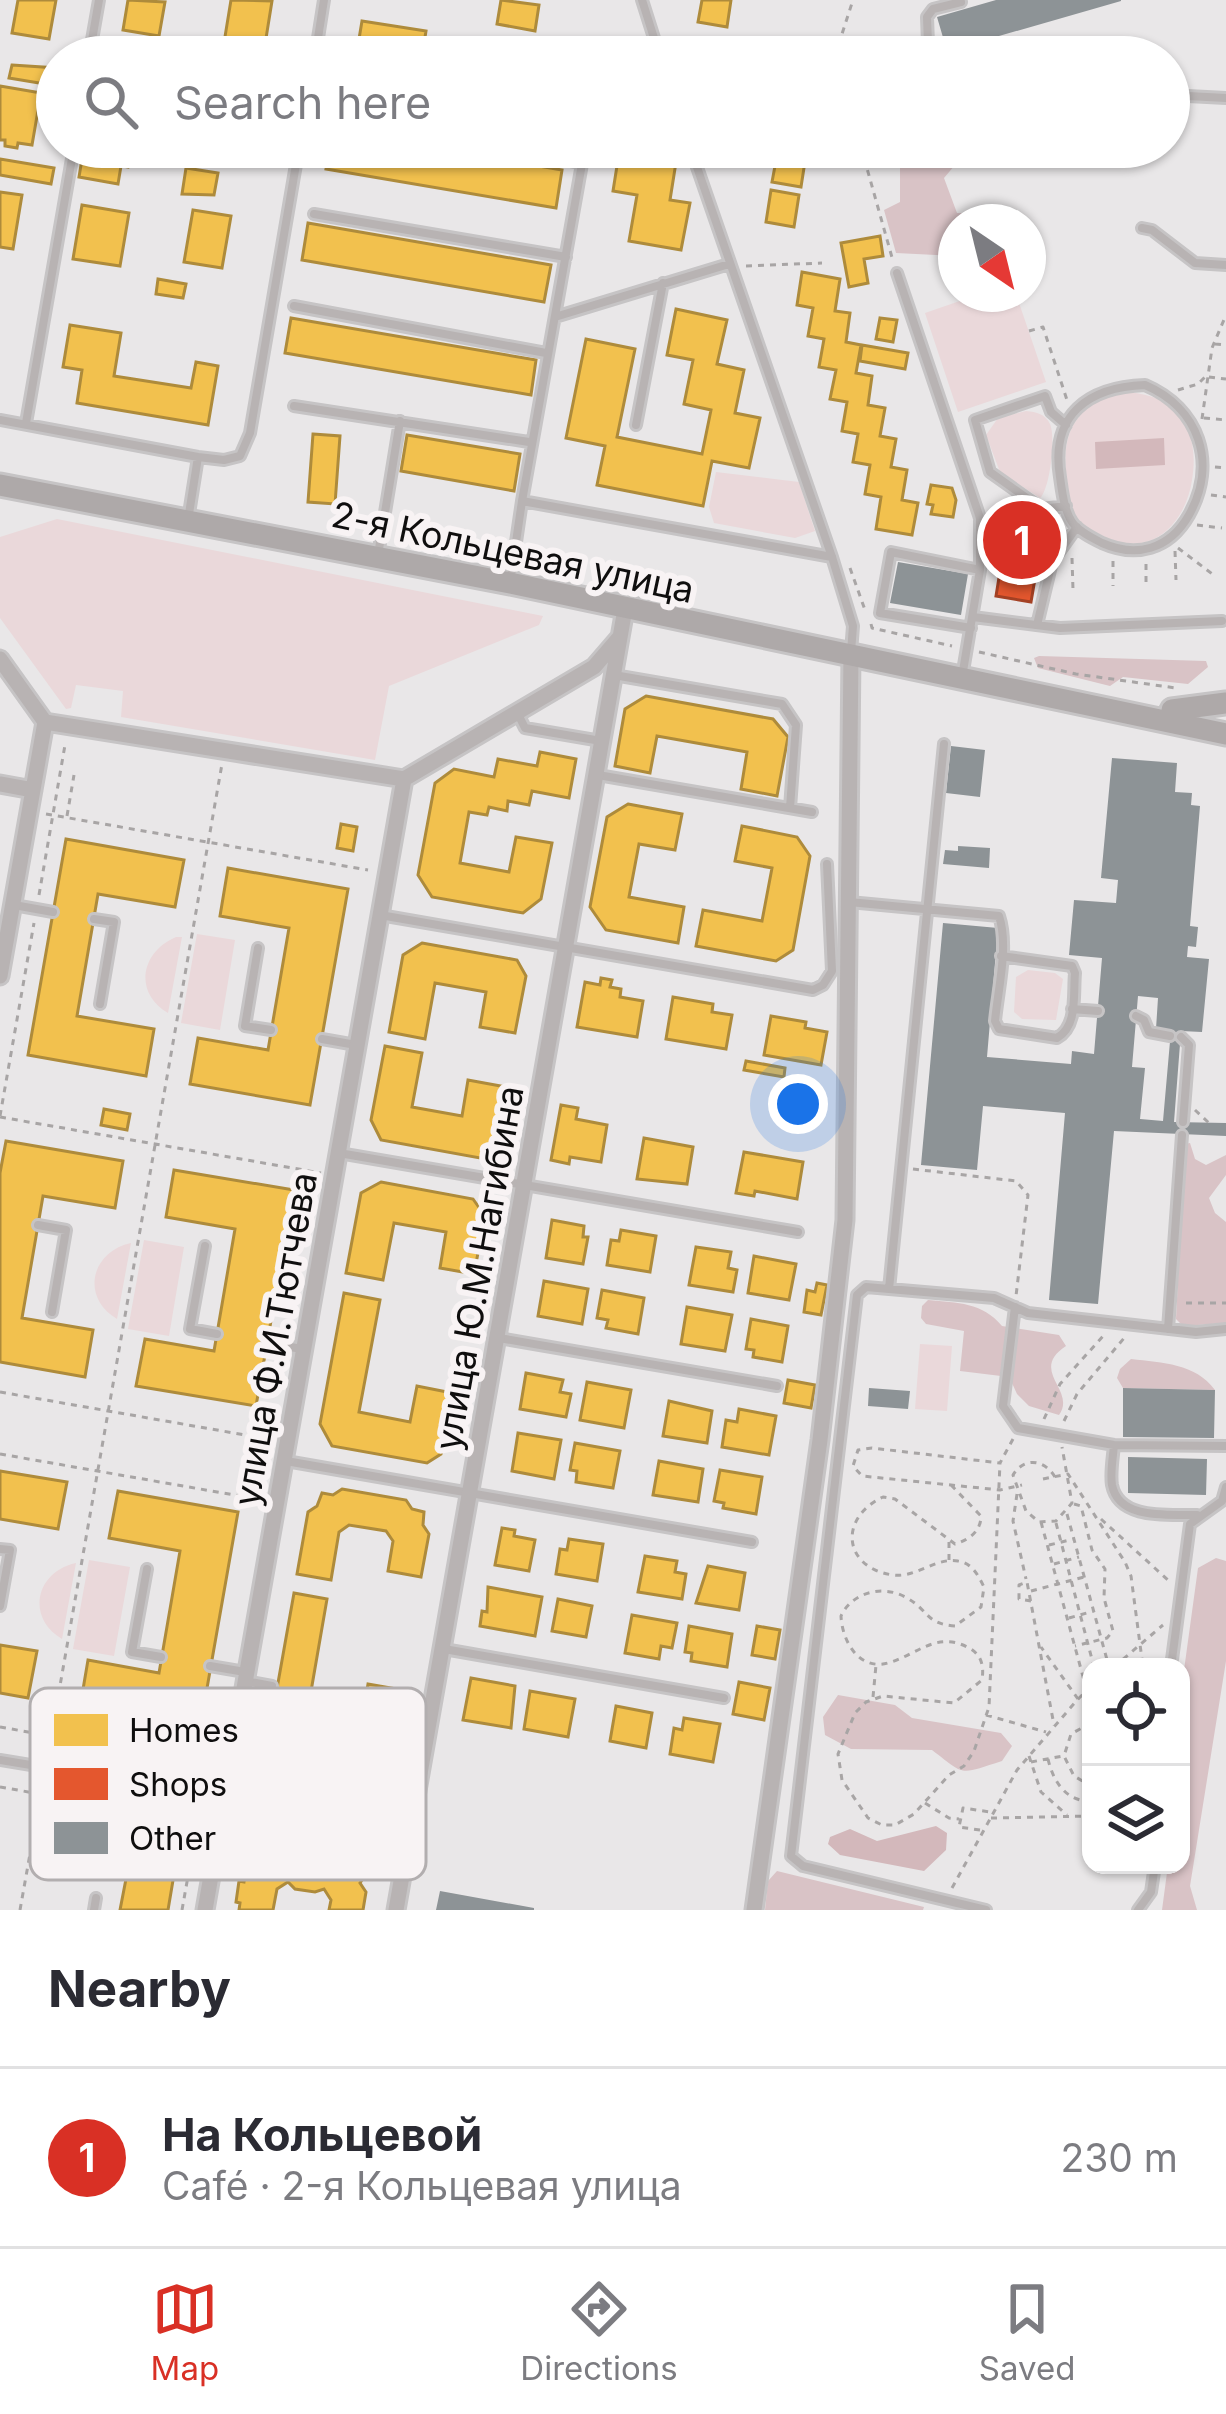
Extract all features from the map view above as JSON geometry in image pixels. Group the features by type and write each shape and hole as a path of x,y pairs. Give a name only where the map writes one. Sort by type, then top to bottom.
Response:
{"main road":[{"name":"2-я Кольцевая улица","path":"0,485 377,556 1226,734"},
{"name":"2-я Кольцевая улица","path":"1011,686 1226,720"},
{"path":"1172,710 1226,703"}],"street":[{"name":"улица Ю.М.Нагибина","path":"426,1739 626,610"},
{"path":"0,659 45,722 404,779 594,667 621,636"},
{"path":"754,1910 820,1440 845,1220 851,654"},
{"path":"0,976 45,722"},
{"name":"улица Ф.И.Тютчева","path":"244,1688 404,779"},
{"path":"0,784 33,790"},
{"name":"улица Ф.И.Тютчева","path":"205,1910 210,1880"},
{"name":"улица Ю.М.Нагибина","path":"396,1910 401,1880"}],"lane":[{"path":"93,36 99,0"},
{"path":"318,36 324,0"},
{"path":"642,0 653,36"},
{"path":"928,36 927,17 934,9 961,2"},
{"path":"1190,96 1226,98"},
{"path":"26,424 70,168"},
{"path":"0,420 198,457 224,460 240,456 246,449 295,168"},
{"path":"509,583 581,168"},
{"path":"697,168 832,557 853,626 851,654"},
{"path":"314,214 566,257"},
{"path":"1142,228 1152,230 1195,263 1226,265"},
{"path":"555,317 729,263"},
{"path":"896,273 980,518 980,570 962,676"},
{"path":"636,425 663,284"},
{"path":"294,306 546,352"},
{"path":"1145,385 1186,412 1200,439 1202,465 1197,493 1183,524 1165,542 1127,552 1074,530 1058,463 1058,440 1069,420 1093,394 1117,386 1145,385"},
{"path":"1066,506 1042,509 990,472 975,420 1045,396 1051,412 1069,420"},
{"path":"294,406 530,442"},
{"path":"377,556 400,421"},
{"path":"188,520 198,457"},
{"path":"522,501 832,557"},
{"path":"1037,625 1052,562 1074,530"},
{"path":"971,628 880,613 891,552 980,570"},
{"path":"973,616 1060,628 1222,621"},
{"path":"614,675 782,704 796,725 790,808"},
{"path":"517,713 525,728 602,741"},
{"path":"889,1289 944,744"},
{"path":"596,775 812,812"},
{"path":"380,915 813,990 823,986 832,971 827,864"},
{"path":"847,902 999,916 1003,932 995,1021 999,1029 1057,1038 1070,1027 1072,965 1001,956"},
{"path":"13,904 53,912"},
{"path":"94,919 114,922 100,1004"},
{"path":"258,948 244,1026 271,1030"},
{"path":"1072,1009 1098,1011"},
{"path":"1136,1016 1144,1020 1149,1032 1189,1045 1183,1122"},
{"path":"322,1039 357,1046"},
{"path":"1168,1329 1182,1135"},
{"path":"338,1153 798,1232"},
{"path":"38,1225 66,1230 52,1312"},
{"path":"205,1246 190,1329 217,1334"},
{"path":"986,1910 796,1864 790,1849 857,1295 866,1288 994,1298 1028,1313 1168,1329 1226,1329"},
{"path":"1015,1307 1003,1406 1018,1428 1114,1445 1226,1446"},
{"path":"497,1338 777,1386"},
{"path":"267,1343 304,1349"},
{"path":"1114,1445 1112,1487 1120,1500 1142,1512 1199,1515"},
{"path":"284,1461 752,1542"},
{"path":"1172,1658 1190,1524 1222,1501 1226,1487"},
{"path":"0,1549 10,1550 0,1606"},
{"path":"147,1569 132,1652 161,1657"},
{"path":"442,1649 724,1698"},
{"path":"210,1666 252,1688"},
{"path":"245,1683 272,1686"},
{"path":"0,1760 30,1765"},
{"path":"1138,1910 1151,1892 1154,1874"},
{"path":"94,1910 96,1898"}],"path":[{"path":"841,36 853,0"},
{"path":"868,168 896,273"},
{"path":"729,263 749,267 822,263"},
{"path":"1226,315 1214,344 1202,418 1226,420"},
{"path":"1029,331 1043,327 1069,420"},
{"path":"1214,344 1226,345"},
{"path":"1162,392 1186,390 1207,376 1226,379"},
{"path":"1183,524 1222,528"},
{"path":"1073,590 1074,530"},
{"path":"1176,580 1175,545 1215,576"},
{"path":"1112,547 1113,586"},
{"path":"1145,550 1146,583"},
{"path":"850,569 872,628 1076,674 1183,688"},
{"path":"60,1688 224,751"},
{"path":"66,817 74,775"},
{"path":"29,811 388,873"},
{"path":"0,1117 334,1175"},
{"path":"899,1168 1016,1181 1024,1186 1028,1195 1015,1307"},
{"path":"1170,1304 1226,1303"},
{"path":"1029,1462 1060,1384 1098,1343 1110,1322"},
{"path":"0,1392 287,1442"},
{"path":"951,1485 976,1509 981,1522 964,1542 955,1544 895,1499 884,1497 858,1514 851,1527 856,1552 875,1568 893,1575 914,1573 949,1560 968,1564 984,1586 981,1607 955,1626 928,1619 912,1600 897,1593 864,1594 845,1606 842,1632 848,1646 876,1664 946,1640 965,1645 978,1654 984,1666 982,1680 954,1703 884,1696 855,1713 838,1754 842,1780 868,1818 882,1825 895,1825 926,1803 974,1751 986,1715 1000,1463 1018,1428"},
{"path":"1000,1463 872,1448 858,1450 852,1460 862,1476 1000,1490 1022,1485"},
{"path":"0,1454 277,1502"},
{"path":"1043,1480 1068,1474 1099,1518 1131,1576 1142,1658"},
{"path":"1018,1492 1013,1521 1054,1724"},
{"path":"1072,1503 1081,1506 1092,1550 1105,1569 1104,1598 1113,1631 1110,1637 1075,1647"},
{"path":"1066,1512 1108,1658"},
{"path":"1099,1518 1181,1594"},
{"path":"1041,1522 1082,1673"},
{"path":"1055,1522 1092,1658"},
{"path":"1048,1546 1074,1539"},
{"path":"949,1540 949,1560"},
{"path":"1053,1564 1079,1557"},
{"path":"1029,1592 1084,1576"},
{"path":"1027,1582 1019,1585 1016,1594 1023,1602 1031,1601"},
{"path":"1067,1618 1094,1611"},
{"path":"1124,1658 1179,1611"},
{"path":"1041,1647 1082,1702"},
{"path":"874,1699 876,1664"},
{"path":"946,1900 990,1815 1029,1755 1080,1697"},
{"path":"986,1715 1047,1732"},
{"path":"0,1727 30,1732"},
{"path":"1082,1728 1071,1734 1064,1756 1069,1771 1082,1781"},
{"path":"1029,1755 1041,1792 1069,1816"},
{"path":"1029,1763 1064,1756"},
{"path":"1048,1760 1055,1782 1082,1799"},
{"path":"1075,1798 1082,1784"},
{"path":"0,1787 30,1792"},
{"path":"926,1803 949,1818 961,1819"},
{"path":"983,1831 959,1827 962,1808 990,1815 1082,1816"},
{"path":"20,1910 30,1852"},
{"path":"182,1910 187,1880"}],"shaded area":[{"path":"900,168 952,168 944,178 954,204 938,204 938,255 896,253 884,210 900,202"},
{"path":"938,309 1022,312 1046,382 958,412 925,313"},
{"path":"1118,392 1138,393 1168,405 1179,415 1192,443 1192,480 1183,509 1165,532 1141,543 1110,539 1086,526 1074,513 1068,490 1066,454 1072,428 1089,407"},
{"path":"1026,411 1043,416 1052,431 1049,474 1040,498 1000,472 986,435 998,418"},
{"path":"1164,438 1165,465 1096,469 1095,442"},
{"path":"716,472 799,482 815,531 795,538 714,523 709,507"},
{"path":"57,519 543,616 539,625 389,686 375,760 121,717 123,691 76,685 71,708 66,709 0,618 0,537"},
{"path":"1034,658 1206,661 1208,667 1188,684 1123,677 1110,686 1038,668"},
{"path":"197,934 235,940 220,1030 181,1023"},
{"path":"182,937 168,1013 150,994 146,973 155,952"},
{"path":"1028,970 1055,973 1063,979 1056,1020 1022,1019 1014,1012 1016,977"},
{"path":"1190,1143 1195,1159 1206,1165 1226,1155 1226,1175 1209,1198 1215,1213 1226,1222 1226,1323 1183,1326 1176,1319 1185,1144"},
{"path":"144,1240 184,1247 169,1336 128,1329"},
{"path":"131,1243 117,1319 98,1300 95,1277 106,1256"},
{"path":"928,1300 978,1308 1002,1326 1059,1335 1066,1346 1051,1364 1062,1397 1059,1415 1029,1406 1001,1376 960,1371 964,1331 926,1324 922,1306"},
{"path":"920,1344 952,1346 947,1411 915,1409"},
{"path":"1131,1359 1188,1369 1215,1390 1123,1388 1117,1378"},
{"path":"1216,1558 1226,1561 1226,1661 1190,1886 1197,1910 1162,1910 1167,1874 1190,1874 1190,1658 1186,1658 1198,1568"},
{"path":"89,1560 130,1567 114,1656 73,1649"},
{"path":"76,1563 62,1639 43,1620 40,1597 51,1576"},
{"path":"838,1695 895,1705 912,1718 1001,1733 1012,1746 1002,1761 969,1771 957,1769 932,1750 851,1749 825,1735 823,1717"},
{"path":"936,1826 947,1833 946,1850 924,1871 840,1855 828,1844 830,1837 850,1829 877,1841"},
{"path":"777,1871 924,1907 765,1910 768,1881"}],"building: Homes":[{"path":"18,0 56,0 50,36 12,33"},
{"path":"128,0 165,2 159,36 123,30"},
{"path":"231,0 272,1 266,36 225,36"},
{"path":"501,0 539,5 535,31 497,24"},
{"path":"702,0 731,0 727,27 698,22"},
{"path":"362,21 426,31 425,36 360,36"},
{"path":"12,65 36,67 36,82 9,78"},
{"path":"0,86 36,92 32,145 18,143 17,148 0,140"},
{"path":"0,159 54,168 51,184 0,175"},
{"path":"80,168 121,168 118,184 79,177"},
{"path":"186,168 218,173 214,195 182,194"},
{"path":"550,168 562,170 556,208 326,169"},
{"path":"617,168 675,168 670,200 690,203 681,250 629,241 637,195 613,191"},
{"path":"775,168 804,168 801,187 772,182"},
{"path":"771,190 799,195 794,227 766,222"},
{"path":"0,192 22,195 13,249 0,247"},
{"path":"82,205 129,213 120,266 73,259"},
{"path":"193,210 231,216 222,268 184,262"},
{"path":"308,223 551,265 544,302 302,260"},
{"path":"880,236 883,256 864,259 868,283 849,287 841,243"},
{"path":"802,272 840,279 835,311 850,313 846,342 861,345 856,373 872,376 868,405 885,408 880,436 896,439 891,467 907,470 902,500 918,503 912,535 876,529 881,497 865,494 870,465 853,462 858,434 842,431 847,402 830,399 836,370 819,367 824,339 808,336 813,308 797,305"},
{"path":"158,279 186,284 183,298 156,294"},
{"path":"676,309 727,320 717,364 744,370 735,413 760,418 749,468 712,461 703,506 597,485 605,446 566,438 586,339 635,349 617,437 702,454 711,410 684,404 693,360 667,355"},
{"path":"291,318 536,360 531,395 285,353"},
{"path":"880,318 897,320 893,342 876,339"},
{"path":"70,325 121,333 114,376 191,388 196,362 218,366 208,425 77,403 82,370 63,367"},
{"path":"862,345 908,353 905,369 860,361"},
{"path":"313,434 340,436 335,504 308,502"},
{"path":"407,435 520,454 514,491 401,471"},
{"path":"931,485 952,488 953,517 931,514 933,505 927,504"},
{"path":"646,696 773,719 788,737 777,796 741,789 747,752 657,736 650,773 615,766 625,709"},
{"path":"540,752 576,759 569,798 532,791 529,805 508,801 507,811 489,807 487,815 469,812 460,863 509,872 516,837 552,843 541,899 523,913 432,897 418,875 435,783 454,769 494,777 498,759 537,766"},
{"path":"628,804 682,814 675,850 639,844 629,897 684,907 678,943 606,930 590,907 607,817"},
{"path":"341,824 357,827 353,851 337,848"},
{"path":"742,826 797,837 810,856 793,950 776,961 696,946 703,910 762,921 772,868 735,861"},
{"path":"66,839 184,860 175,907 98,894 77,1016 154,1029 146,1076 28,1055"},
{"path":"228,868 348,889 310,1105 190,1084 198,1038 268,1050 289,928 220,916"},
{"path":"422,943 517,960 526,976 515,1033 480,1027 486,992 435,983 425,1039 389,1032 403,955"},
{"path":"601,978 621,989 620,997 643,1001 637,1037 577,1027 585,982 600,985"},
{"path":"673,997 713,1004 712,1012 732,1015 726,1049 666,1039"},
{"path":"771,1016 806,1022 805,1028 827,1032 821,1065 764,1055"},
{"path":"385,1046 422,1053 412,1107 462,1116 468,1080 506,1087 494,1148 480,1158 381,1140 371,1120"},
{"path":"746,1061 785,1068 784,1077 744,1070"},
{"path":"561,1105 578,1108 576,1119 607,1125 601,1162 570,1157 569,1164 551,1160"},
{"path":"104,1109 130,1114 127,1130 101,1125"},
{"path":"644,1138 693,1147 687,1184 637,1179"},
{"path":"6,1141 123,1161 115,1208 43,1196 22,1318 93,1330 85,1377 0,1362 0,1173"},
{"path":"744,1152 803,1162 797,1199 755,1191 754,1196 736,1193"},
{"path":"174,1170 294,1190 256,1406 136,1386 145,1339 214,1351 235,1229 166,1217"},
{"path":"381,1182 473,1199 485,1216 474,1274 440,1268 446,1232 394,1223 383,1280 346,1273 361,1193"},
{"path":"552,1220 584,1226 583,1237 588,1237 583,1264 546,1258"},
{"path":"621,1230 656,1236 650,1272 607,1265 611,1240 619,1241"},
{"path":"696,1247 731,1252 728,1268 737,1270 733,1292 689,1285"},
{"path":"754,1256 796,1264 789,1300 748,1293"},
{"path":"544,1281 588,1289 582,1324 538,1316"},
{"path":"817,1283 827,1285 821,1315 804,1312 807,1290 815,1292"},
{"path":"602,1290 644,1298 638,1334 606,1328 608,1320 597,1318"},
{"path":"344,1293 380,1300 359,1412 410,1422 417,1386 452,1393 441,1454 427,1463 332,1446 320,1424"},
{"path":"687,1307 732,1315 725,1351 681,1344"},
{"path":"751,1319 788,1326 782,1362 753,1357 754,1350 746,1349"},
{"path":"526,1373 563,1380 560,1392 571,1394 566,1417 520,1409"},
{"path":"788,1380 815,1385 811,1408 784,1403"},
{"path":"587,1382 631,1390 624,1428 580,1420"},
{"path":"669,1401 712,1411 707,1443 663,1436"},
{"path":"739,1409 776,1416 769,1455 722,1447 726,1420 737,1422"},
{"path":"518,1433 561,1440 554,1479 512,1471"},
{"path":"575,1443 620,1451 613,1488 576,1482 577,1471 570,1470"},
{"path":"659,1461 703,1469 698,1502 653,1495"},
{"path":"720,1470 762,1477 756,1514 723,1508 724,1503 714,1501"},
{"path":"0,1471 67,1482 58,1529 0,1519"},
{"path":"342,1489 406,1500 412,1509 424,1512 423,1525 429,1534 421,1577 388,1571 393,1541 386,1531 349,1525 339,1532 331,1580 297,1574 308,1512 317,1506 322,1493 333,1495"},
{"path":"118,1491 238,1512 207,1688 83,1688 88,1660 159,1673 180,1551 109,1538"},
{"path":"502,1528 535,1540 529,1571 495,1565"},
{"path":"569,1539 603,1544 597,1581 556,1574 560,1549 567,1550"},
{"path":"645,1556 677,1561 675,1572 686,1574 682,1599 638,1592"},
{"path":"708,1566 745,1573 739,1610 696,1603"},
{"path":"488,1587 542,1597 535,1636 480,1626 482,1611 487,1612"},
{"path":"294,1593 327,1599 312,1688 277,1688"},
{"path":"558,1599 592,1606 586,1637 552,1631"},
{"path":"632,1615 677,1623 672,1648 661,1646 659,1659 625,1653"},
{"path":"689,1626 732,1634 727,1667 691,1661 692,1653 685,1652"},
{"path":"757,1626 780,1630 775,1659 752,1655"},
{"path":"0,1645 37,1651 28,1698 0,1693"},
{"path":"471,1678 515,1686 511,1728 463,1720"},
{"path":"739,1682 770,1688 764,1720 733,1714"},
{"path":"530,1691 575,1699 568,1737 524,1729"},
{"path":"616,1706 652,1713 646,1748 610,1741"},
{"path":"684,1718 720,1724 713,1762 670,1754 674,1728 682,1730"},
{"path":"126,1880 173,1880 168,1910 120,1910"},
{"path":"362,1880 366,1892 363,1910 329,1910 331,1900 324,1889 295,1889 288,1882 277,1889 273,1910 239,1910 239,1881"}],"building: Shops":[{"path":"1011,504 1043,532 1031,602 996,596"}],"building: Other":[{"path":"996,0 1121,0 999,36 943,36 937,17"},
{"path":"898,562 968,574 961,615 890,603"},
{"path":"951,746 985,750 980,797 946,793"},
{"path":"1112,758 1177,763 1175,792 1192,793 1191,805 1200,806 1190,926 1198,927 1196,947 1188,946 1187,957 1209,959 1202,1032 1181,1031 1174,1122 1226,1123 1226,1136 1114,1131 1098,1304 1049,1300 1065,1113 983,1106 977,1170 921,1165 943,923 998,928 987,1057 1071,1064 1072,1051 1094,1054 1102,958 1069,955 1074,900 1116,903 1118,880 1101,878","holes":["1138,996 1158,998 1156,1029 1171,1030 1163,1121 1140,1119 1145,1068 1132,1067"]},
{"path":"958,846 990,848 989,868 943,864 945,850 958,851"},
{"path":"869,1388 910,1391 908,1409 868,1406"},
{"path":"1123,1388 1215,1390 1214,1438 1123,1437"},
{"path":"1128,1457 1207,1459 1206,1495 1128,1493"},
{"path":"440,1891 534,1908 534,1910 436,1910"}],"place":[{"name":"На Кольцевой","path":"1022,540"}]}
